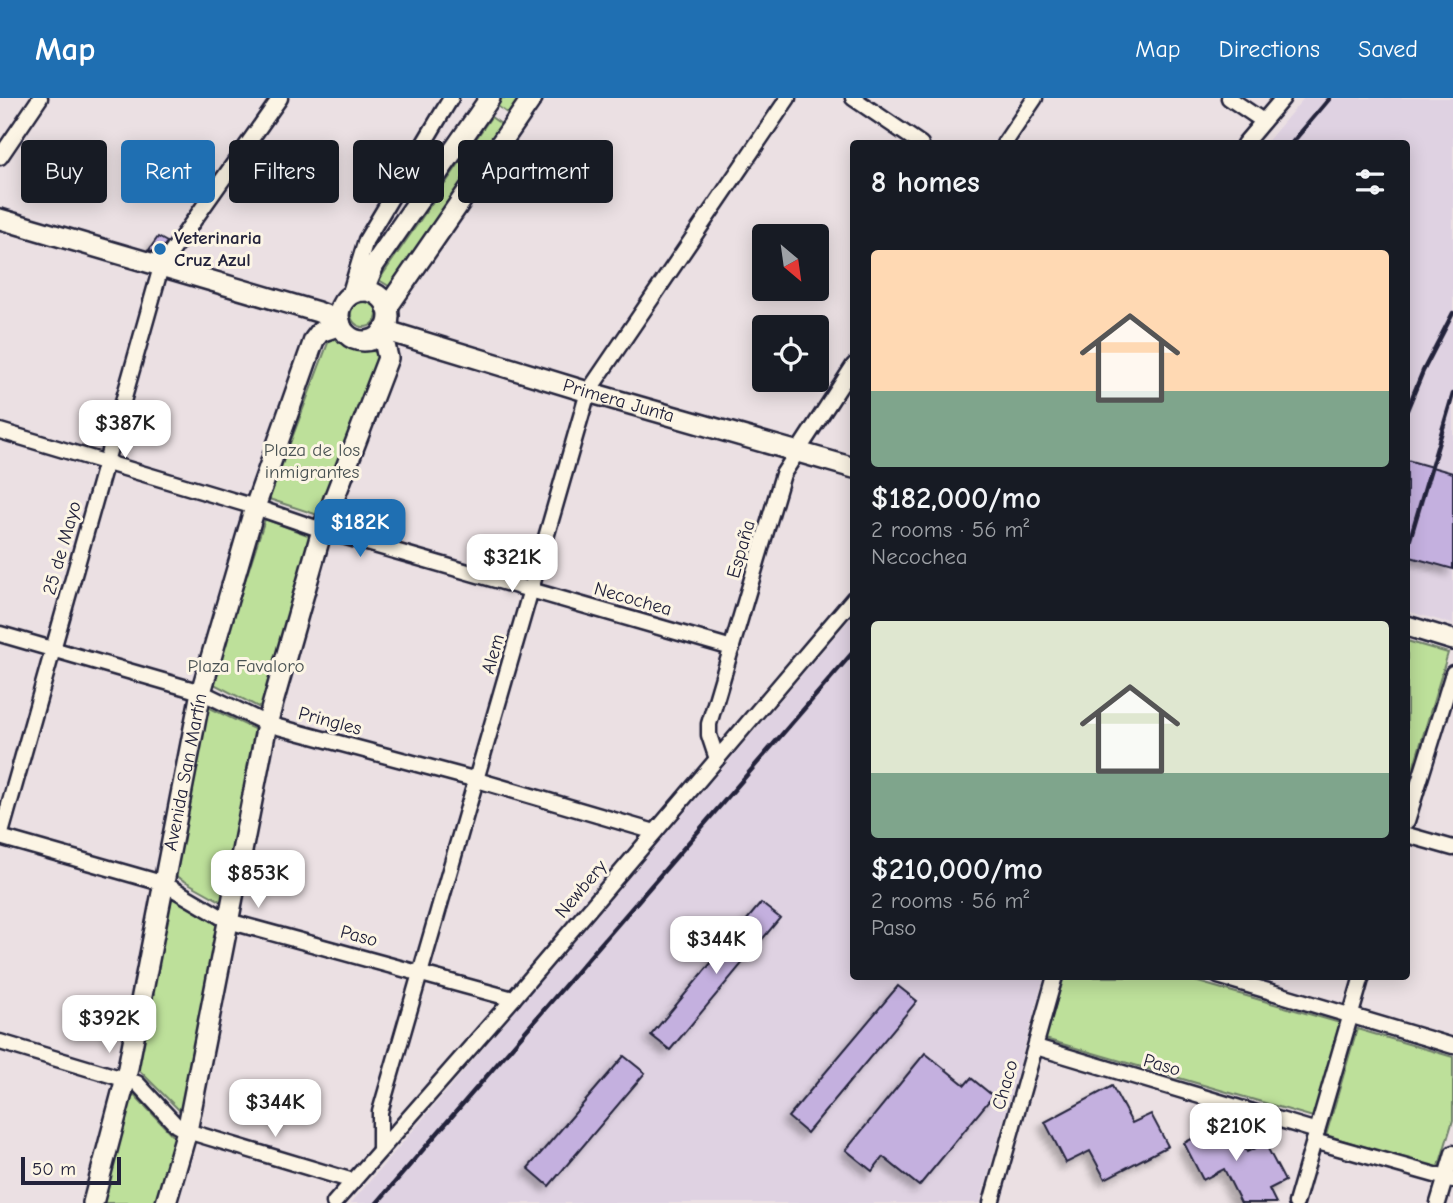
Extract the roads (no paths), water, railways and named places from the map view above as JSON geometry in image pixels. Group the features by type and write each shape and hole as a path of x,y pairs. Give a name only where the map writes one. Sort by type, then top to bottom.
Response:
{"main road":[{"path":"387,308 532,98"},
{"path":"383,331 372,339 357,340 344,331 340,323 340,308 374,265 485,100 515,123"},
{"path":"0,219 318,312 340,323"},
{"path":"166,1203 187,1131 267,724 322,530 388,358 383,331 388,317 387,308 382,298 376,294 352,296 318,312"},
{"name":"Avenida San Martín","path":"93,1203 125,1079 201,692 255,507 314,340 320,332 340,323"},
{"name":"Primera Junta","path":"383,331 850,467"},
{"path":"1410,627 1453,640"}],"street":[{"path":"0,157 40,98"},
{"name":"25 de Mayo","path":"0,837 161,267 280,98"},
{"path":"352,296 366,240 451,98"},
{"name":"Alem","path":"380,1149 380,1112 588,392 788,98"},
{"path":"853,98 914,140"},
{"path":"1006,140 1035,98"},
{"path":"1229,98 1263,121"},
{"path":"1247,140 1283,98"},
{"name":"España","path":"717,759 709,735 709,724 783,474 850,371"},
{"name":"Necochea","path":"0,431 255,507 322,530 732,648"},
{"name":"Newbery","path":"334,1203 513,999 850,603"},
{"name":"Pringles","path":"0,634 201,692 267,724 477,780 655,832"},
{"path":"1410,811 1453,673"},
{"path":"1410,836 1453,848"},
{"name":"Paso","path":"0,837 164,884 228,920 513,999"},
{"name":"Chaco","path":"990,1203 1054,980"},
{"path":"1232,980 1453,1046"},
{"path":"1296,1203 1361,980"},
{"path":"0,1042 136,1083 176,1125 187,1131 353,1181"},
{"name":"Paso","path":"1036,1047 1449,1179"},
{"path":"1438,1203 1449,1179 1453,1153"}],"railway":[{"path":"1294,140 1330,98"},
{"path":"1410,403 1453,313"},
{"path":"1410,539 1453,394"},
{"path":"377,1203 850,656"}],"place":[{"name":"Veterinaria Cruz Azul","path":"160,249"}],"park label":[{"name":"Plaza de los inmigrantes","path":"312,461"},
{"name":"Plaza Favaloro","path":"246,666"}]}
